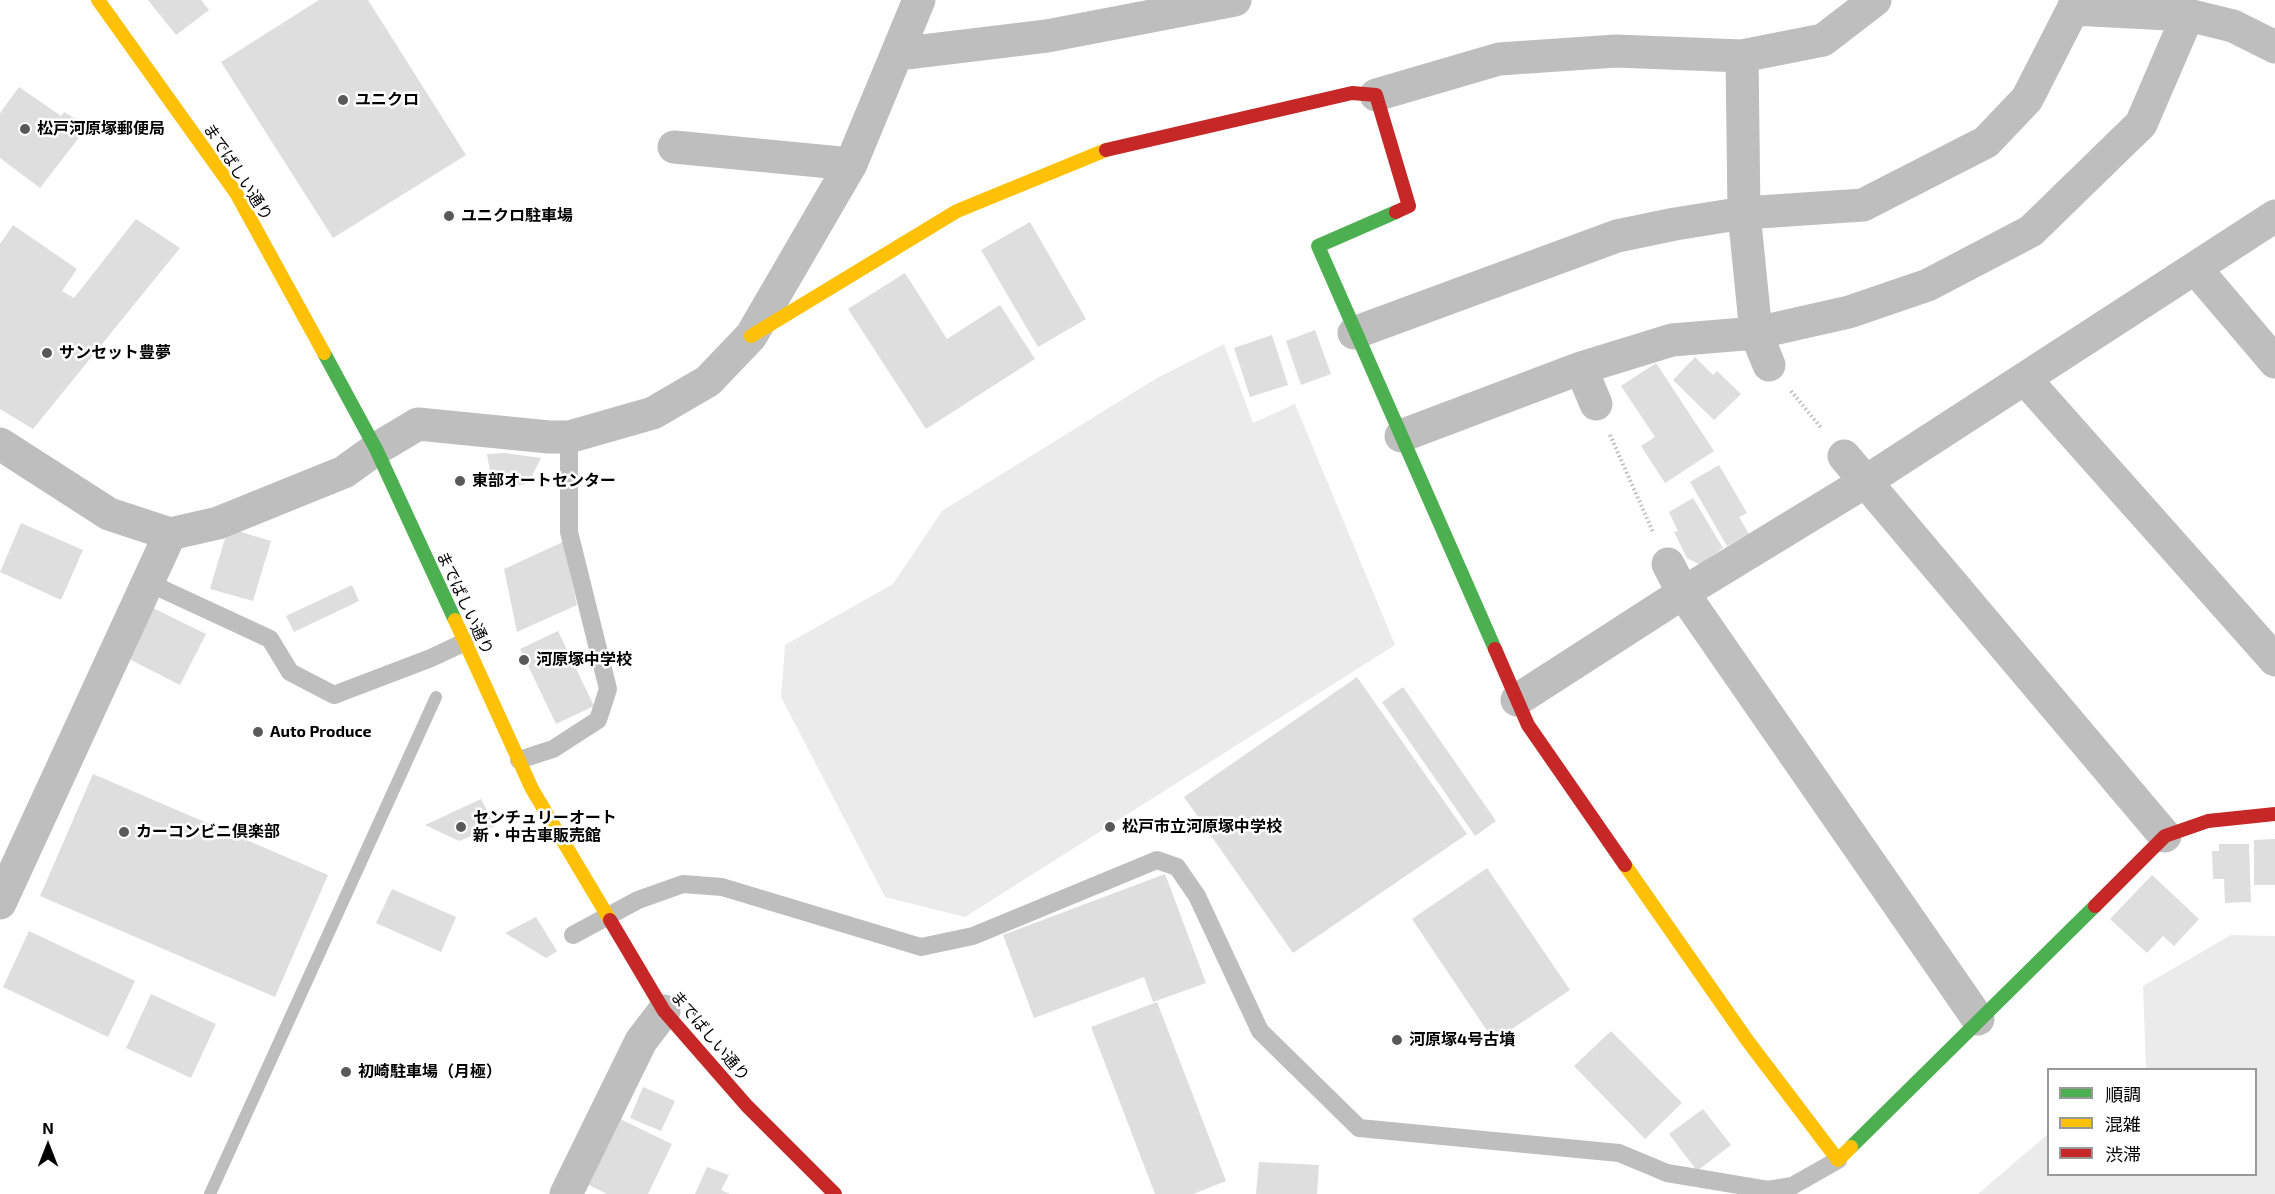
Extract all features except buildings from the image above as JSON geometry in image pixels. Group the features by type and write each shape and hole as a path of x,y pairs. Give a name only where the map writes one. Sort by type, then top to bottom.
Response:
{"street":[{"name":"までばしい通り","path":"99,0 236,193 376,449 532,789 664,1011 747,1106 835,1194"},
{"path":"0,444 109,514 170,534 218,523 344,472 376,449 418,424 569,437 653,413 708,381 751,336 851,164 919,0"},
{"path":"898,54 1047,36 1235,0"},
{"path":"751,336 957,211 1105,150 1352,93 1376,95 1499,58 1616,51 1742,56 1823,40 1875,0"},
{"path":"1354,333 1617,236 1744,213 1863,205 1986,142 2027,99 2074,5 2188,15 2233,26 2275,47"},
{"path":"1401,436 1581,368 1672,340 1756,333 1849,312 1928,285 2031,231 2141,124 2188,15"},
{"path":"1742,56 1744,213 1756,333 1769,365"},
{"path":"1376,95 1409,206 1318,246 1354,333 1528,725 1740,1031 1838,1160 2165,836 2208,821 2275,814"},
{"path":"674,147 851,164"},
{"path":"1517,700 1683,593 1865,482 2275,216"},
{"path":"2195,268 2275,362"},
{"path":"1581,368 1596,404"},
{"path":"2025,379 2275,660"},
{"path":"1844,456 2165,836"},
{"path":"0,903 170,534"},
{"path":"1668,564 1683,593 1978,1019"},
{"path":"566,1194 641,1041 664,1011"}],"lane":[{"path":"519,760 553,748 598,720 608,689 569,532 569,437"},
{"path":"147,582 270,639 290,672 334,695 431,658 465,642"},
{"path":"573,935 638,900 683,884 722,887 921,947 973,936 1156,860 1177,867 1197,896 1260,1031 1359,1128 1619,1153 1667,1173 1768,1190 1792,1186 1838,1160"}],"path":[{"path":"1769,365 1844,456"},
{"path":"1596,404 1668,564"}],"shaded area":[{"path":"1224,344 1253,423 1295,404 1395,645 965,917 885,897 781,697 785,645 893,584 942,511 1157,378"},
{"path":"2231,935 2275,936 2275,1194 1978,1194 2047,1135 2047,1176 2257,1176 2257,1068 2146,1068 2143,986"}],"waterway":[{"path":"210,1194 436,697"}],"traffic: fast":[{"path":"1396,212 1318,246 1495,649"},
{"path":"324,353 376,449 455,620"},
{"path":"1851,1147 2095,906"}],"traffic: slow":[{"path":"98,0 236,193 324,353"},
{"path":"751,336 957,211 1106,150"},
{"path":"455,620 532,789 610,920"},
{"path":"1625,865 1747,1040 1838,1160 1851,1147"}],"traffic: jam":[{"path":"1106,150 1352,93 1376,95 1409,206 1396,212"},
{"path":"1495,649 1528,725 1625,865"},
{"path":"2095,906 2165,836 2208,821 2275,814"},
{"path":"610,920 664,1011 747,1106 835,1194"}],"place":[{"name":"ユニクロ","path":"343,100"},
{"name":"松戸河原塚郵便局","path":"25,129"},
{"name":"ユニクロ駐車場","path":"449,216"},
{"name":"サンセット豊夢","path":"47,353"},
{"name":"東部オートセンター","path":"460,481"},
{"name":"河原塚中学校","path":"524,660"},
{"name":"Auto Produce","path":"258,732"},
{"name":"センチュリーオート 新・中古車販売館","path":"461,827"},
{"name":"松戸市立河原塚中学校","path":"1110,827"},
{"name":"カーコンビニ倶楽部","path":"124,832"},
{"name":"河原塚4号古墳","path":"1397,1040"},
{"name":"初崎駐車場（月極）","path":"346,1072"}]}
